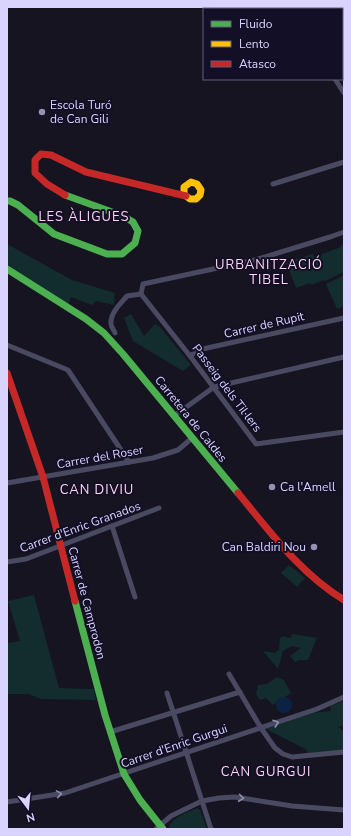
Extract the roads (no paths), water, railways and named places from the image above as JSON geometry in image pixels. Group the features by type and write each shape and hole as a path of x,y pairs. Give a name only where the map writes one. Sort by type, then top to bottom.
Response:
{"street":[{"path":"336,80 344,94"},
{"path":"7,201 18,205 54,234 106,254 122,254 135,243 138,231 133,222 124,216 66,196 47,184 35,173 35,160 41,154 51,155 86,172 184,195"},
{"path":"273,184 344,162"},
{"path":"115,333 111,324 112,317 117,307 127,296 140,294 143,284 255,260 344,232"},
{"name":"Carretera de Caldes","path":"7,269 86,319 104,333 291,557 328,590 344,600"},
{"name":"Passeig dels Til·lers","path":"140,294 214,387 256,444 344,432"},
{"name":"Carrer de Rupit","path":"190,356 198,350 344,318"},
{"path":"7,345 68,370 129,462"},
{"path":"174,416 214,387 344,357"},
{"name":"Carrer de Camprodon","path":"7,374 43,477 110,732 124,774 160,828"},
{"name":"Carrer del Roser","path":"7,483 172,453 192,438"},
{"name":"Carrer d'Enric Granados","path":"7,562 26,559 159,508"},
{"path":"112,526 135,597"},
{"path":"229,674 261,728 275,748 283,754 292,757 344,752"},
{"path":"110,732 240,692"},
{"path":"167,693 211,829"},
{"name":"Carrer d'Enric Gurgui","path":"7,802 65,793 317,709 344,697"},
{"path":"160,828 171,816 202,801 219,798 235,797 292,806 344,810"}],"water":[{"path":"281,697 287,697 292,702 290,711 287,713 281,713 276,708 276,702"}],"place":[{"name":"Escola Turó de Can Gili","path":"42,112"},
{"name":"Ca l'Amell","path":"272,487"},
{"name":"Can Baldiri Nou","path":"314,547"}],"district":[{"name":"LES ÀLIGUES","path":"84,216"},
{"name":"URBANITZACIÓ TIBEL","path":"269,272"},
{"name":"CAN DIVIU","path":"97,489"},
{"name":"CAN GURGUI","path":"266,771"}]}
